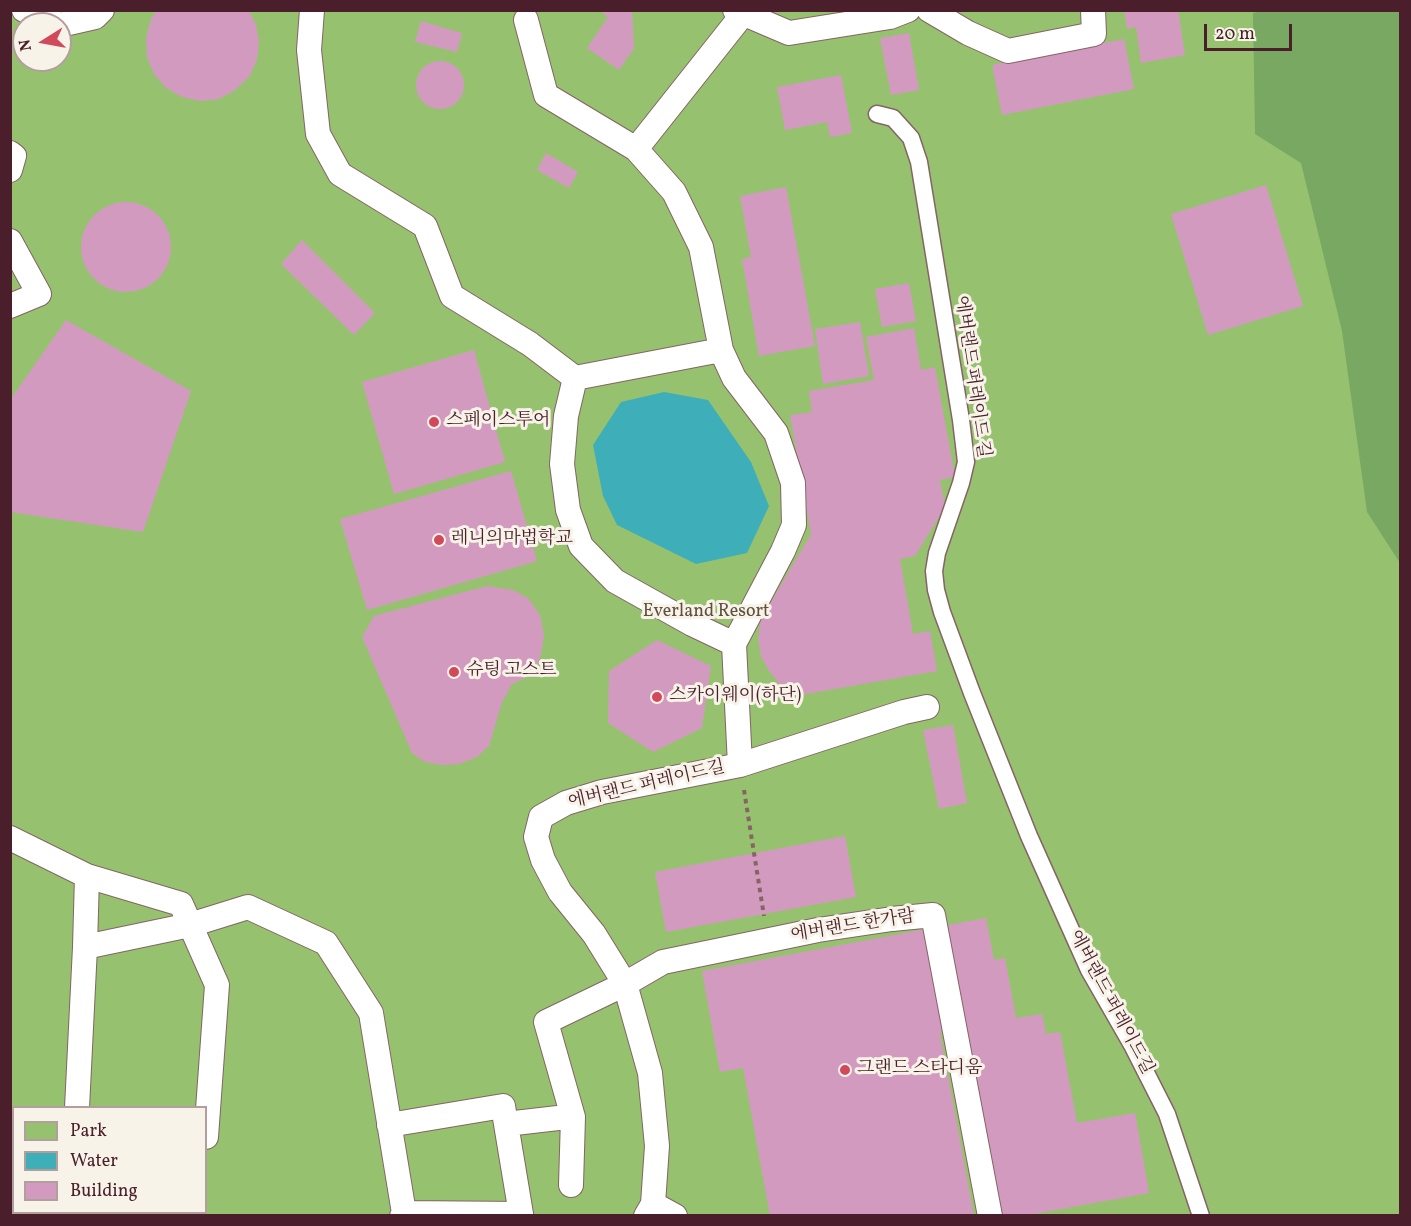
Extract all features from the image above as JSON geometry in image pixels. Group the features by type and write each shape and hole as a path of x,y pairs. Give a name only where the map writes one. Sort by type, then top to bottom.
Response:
{"street":[{"path":"72,21 95,17 102,10"},
{"path":"312,10 309,50 318,134 340,174 425,226 452,296 530,344 575,378 721,350"},
{"path":"636,149 739,12 789,33 890,17 908,10"},
{"path":"929,10 968,33 1008,51 1094,34 1093,10"},
{"path":"525,14 546,94 636,149 674,192 701,247 721,350 734,378 776,433 793,483 794,525 783,551 734,644 740,765"},
{"path":"10,153 14,156 10,170"},
{"path":"10,241 39,294 10,306"},
{"path":"575,378 566,416 562,464 568,510 581,546 615,581 692,624 734,644"},
{"name":"에버랜드 퍼레이드길","path":"650,1210 657,1146 650,1073 625,984 594,934 560,892 543,860 536,837 541,817 566,803 602,792 740,765 904,712 927,707"},
{"path":"10,838 87,876 181,904 218,985 207,1124"},
{"path":"77,1106 87,876"},
{"path":"85,947 190,925 248,908 326,943 371,1014 389,1125 410,1214 521,1214 503,1106 389,1125"},
{"name":"에버랜드 한가람","path":"573,1117 546,1022 625,984 663,962 818,930 933,915 990,1215"},
{"path":"506,1124 573,1117 571,1185"},
{"path":"650,1210 675,1215"}],"lane":[{"name":"에버랜드 퍼레이드 길","path":"877,114 893,118 911,138 919,162 948,338 966,462 937,553 934,571 942,612 972,693"},
{"name":"에버랜드 퍼레이드길","path":"972,693 1029,836 1089,970 1132,1045 1167,1114 1201,1215"}],"path":[{"path":"740,765 767,940"}],"green space":[{"path":"1264,10 1400,11 1400,563 1367,512 1342,331 1301,163 1255,134 1253,13"},
{"name":"Everland Resort","path":"11,11 1400,11 1400,1215 11,1215"}],"water":[{"path":"664,392 708,400 751,462 769,506 747,553 696,564 617,525 603,496 593,445 621,402"}],"building":[{"path":"157,10 248,10 256,24 259,42 257,60 249,77 235,90 219,99 201,101 182,97 166,88 154,74 147,57 146,38 151,19"},
{"path":"599,10 632,10 634,48 619,70 587,48 608,17"},
{"path":"1124,10 1178,10 1185,55 1141,63 1136,27 1127,29"},
{"path":"421,21 462,33 457,52 415,42"},
{"path":"909,33 919,90 891,95 880,38"},
{"path":"1124,39 1134,89 1002,115 992,65"},
{"path":"440,61 457,68 464,85 457,102 440,109 423,102 416,85 423,68"},
{"path":"841,75 852,133 830,137 827,122 785,130 777,87"},
{"path":"546,153 578,172 569,188 537,170"},
{"path":"1266,185 1303,306 1208,335 1171,214"},
{"path":"786,187 815,346 759,356 742,259 751,257 740,196"},
{"path":"117,202 135,202 151,209 164,222 171,238 171,256 164,272 151,285 135,292 117,292 101,285 88,272 81,256 81,238 88,222 101,209"},
{"path":"302,240 375,313 354,335 281,264"},
{"path":"909,283 916,321 882,327 875,289"},
{"path":"66,320 191,391 143,532 10,512 10,400"},
{"path":"860,322 869,376 823,384 815,329"},
{"path":"914,328 921,370 935,367 955,477 940,480 945,507 915,556 900,559 913,634 930,631 937,671 800,695 781,686 770,672 761,657 758,638 761,619 811,534 790,415 812,412 809,391 874,380 866,337"},
{"name":"스페이스투어","path":"474,350 505,462 394,494 362,382"},
{"name":"레니의마법학교","path":"511,471 537,561 367,610 340,519"},
{"name":"슈팅 고스트","path":"487,586 513,590 528,598 540,615 544,636 541,654 536,668 527,677 512,684 502,702 489,746 477,757 459,764 442,765 425,762 412,753 362,637 374,616"},
{"name":"스카이웨이(하단)","path":"657,640 711,666 702,728 653,752 608,723 609,671"},
{"path":"953,725 967,803 939,809 923,730"},
{"path":"845,836 856,897 666,932 655,872"},
{"path":"986,918 994,960 1005,958 1016,1018 1042,1014 1046,1034 1060,1032 1077,1123 1135,1113 1149,1193 1023,1216 999,1216 948,925"},
{"name":"그랜드 스타디움","path":"932,928 951,1030 940,1033 974,1216 770,1216 743,1068 720,1072 702,971"},
{"path":"10,1129 12,1129 12,1214 24,1214 24,1216 10,1216"}],"place":[{"name":"스페이스투어","path":"434,422"},
{"name":"레니의마법학교","path":"439,540"},
{"name":"슈팅 고스트","path":"454,672"},
{"name":"스카이웨이(하단)","path":"657,697"},
{"name":"그랜드 스타디움","path":"845,1070"}]}
